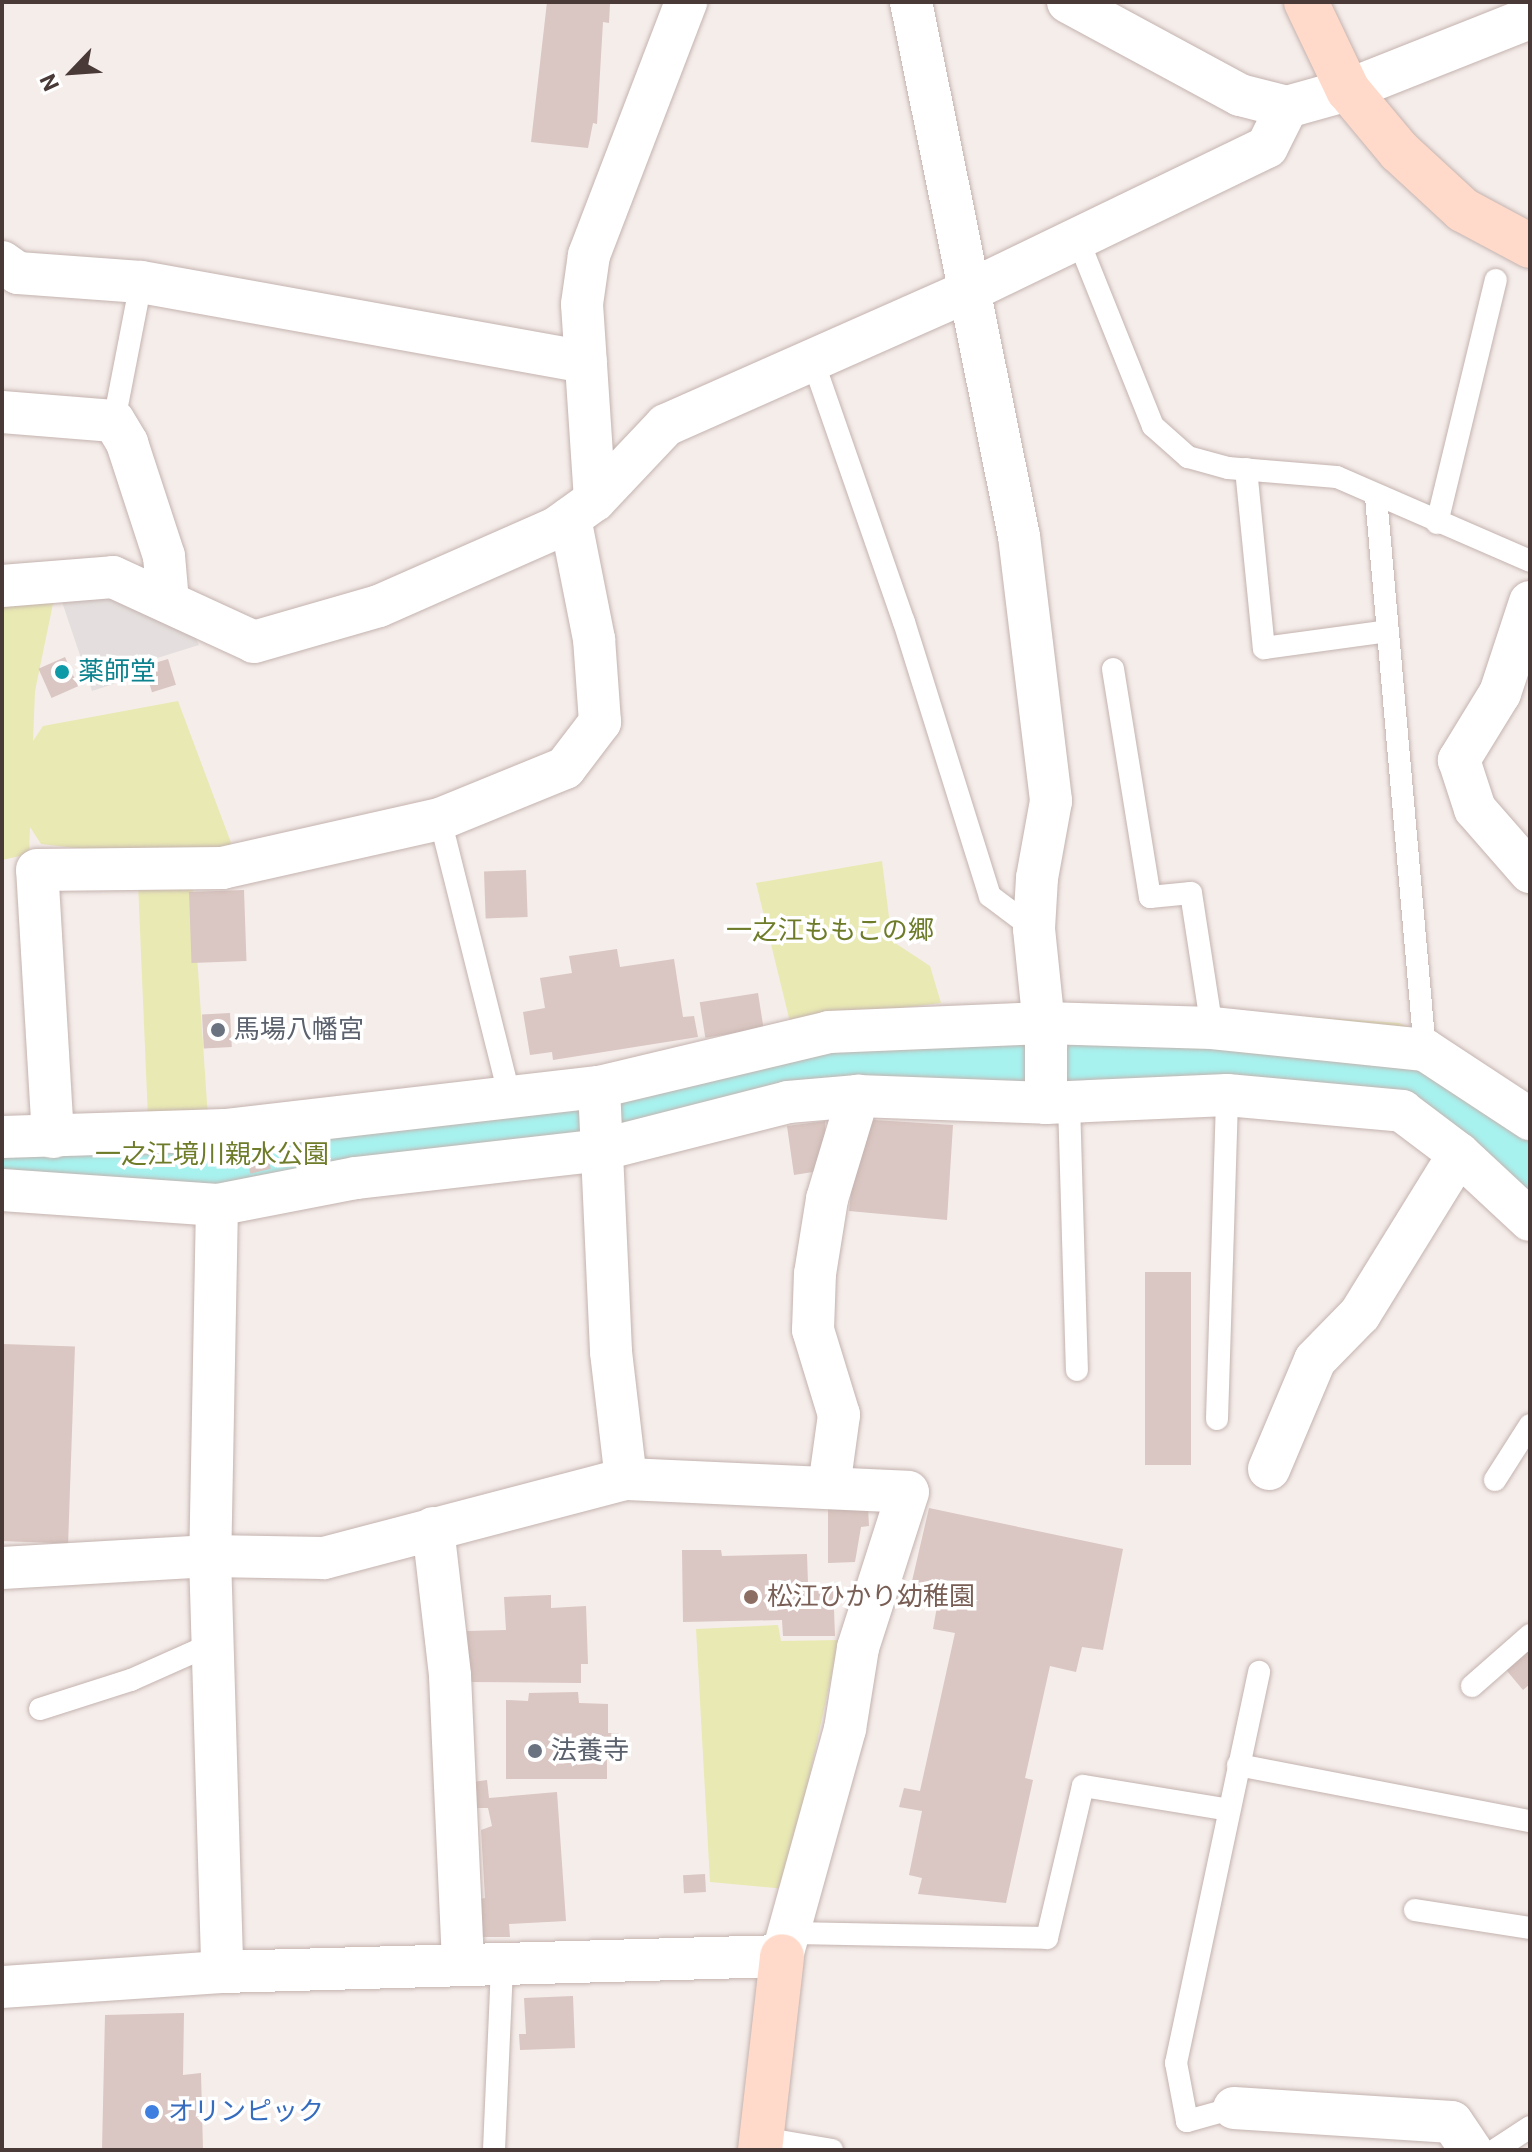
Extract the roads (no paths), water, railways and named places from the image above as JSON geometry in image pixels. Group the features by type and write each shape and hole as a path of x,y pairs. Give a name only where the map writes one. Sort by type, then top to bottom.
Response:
{"street":[{"path":"53,1137 37,870 222,868 440,819 565,768 600,722 583,509 586,362 582,304 589,255 686,2"},
{"path":"911,2 1019,536 1051,801 1037,878 1034,929 1050,1072"},
{"path":"1068,2 1240,95 1287,107 1348,90 1530,18"},
{"path":"1306,2 1348,90 1399,151 1463,210 1530,246"},
{"path":"2,586 113,577 254,642 379,606 583,509 666,425 969,291 1267,147 1287,107"},
{"path":"2,262 18,273 141,282 586,362"},
{"path":"2,412 114,421 127,443 164,556 168,602"},
{"path":"1530,602 1500,693 1459,760 1475,809 1530,872"},
{"path":"2,1137 225,1130 510,1097 599,1114 858,1096 1050,1072 1212,1028 1425,1050 1530,1119"},
{"path":"2,1190 217,1205 356,1178 599,1114 824,1033 1050,1072 1227,1095 1402,1111 1525,1205"},
{"path":"829,1487 839,1415 813,1330 815,1274 827,1199 858,1096"},
{"path":"599,1114 611,1352 626,1479"},
{"path":"1269,1469 1315,1360 1360,1314 1459,1154"},
{"path":"217,1205 210,1556 222,1972"},
{"path":"2,1568 210,1556 324,1558 626,1479 908,1492 858,1648 845,1729 787,1944 760,2144"},
{"path":"433,1528 482,1965"},
{"path":"2,1987 222,1972 482,1965 787,1944"},
{"path":"1234,2108 1452,2122 1471,2150"}],"lane":[{"path":"1077,237 1153,426 1188,457 1246,469 1337,477 1376,497 1530,561"},
{"path":"1437,523 1496,280"},
{"path":"114,421 141,282"},
{"path":"813,361 904,622 990,896 1034,929"},
{"path":"1246,469 1264,648 1388,631"},
{"path":"1376,497 1425,1050"},
{"path":"1113,669 1150,897 1191,893 1212,1028"},
{"path":"440,819 510,1097"},
{"path":"1050,1072 1077,1370"},
{"path":"1217,1419 1227,1095"},
{"path":"1495,1480 1530,1425"},
{"path":"1472,1686 1530,1635"},
{"path":"40,1709 131,1680 212,1644"},
{"path":"1234,2108 1187,2121 1176,2063 1259,1672"},
{"path":"1238,1765 1530,1821"},
{"path":"787,1944 1047,1938 1083,1786 1229,1810"},
{"path":"1415,1910 1530,1928"},
{"path":"482,1965 494,2150"},
{"path":"1495,2150 1530,2127"},
{"path":"760,2144 832,2150"}],"waterway":[{"path":"2,1168 233,1155 538,1114 637,1107 853,1054 1383,1080 1471,1104 1530,1157"}],"place":[{"name":"薬師堂","path":"62,672"},
{"name":"馬場八幡宮","path":"218,1030"},
{"name":"松江ひかり幼稚園","path":"751,1597"},
{"name":"法養寺","path":"535,1751"},
{"name":"オリンピック","path":"152,2112"}],"park label":[{"name":"一之江ももこの郷","path":"830,931"},
{"name":"一之江境川親水公園","path":"212,1155"}]}
